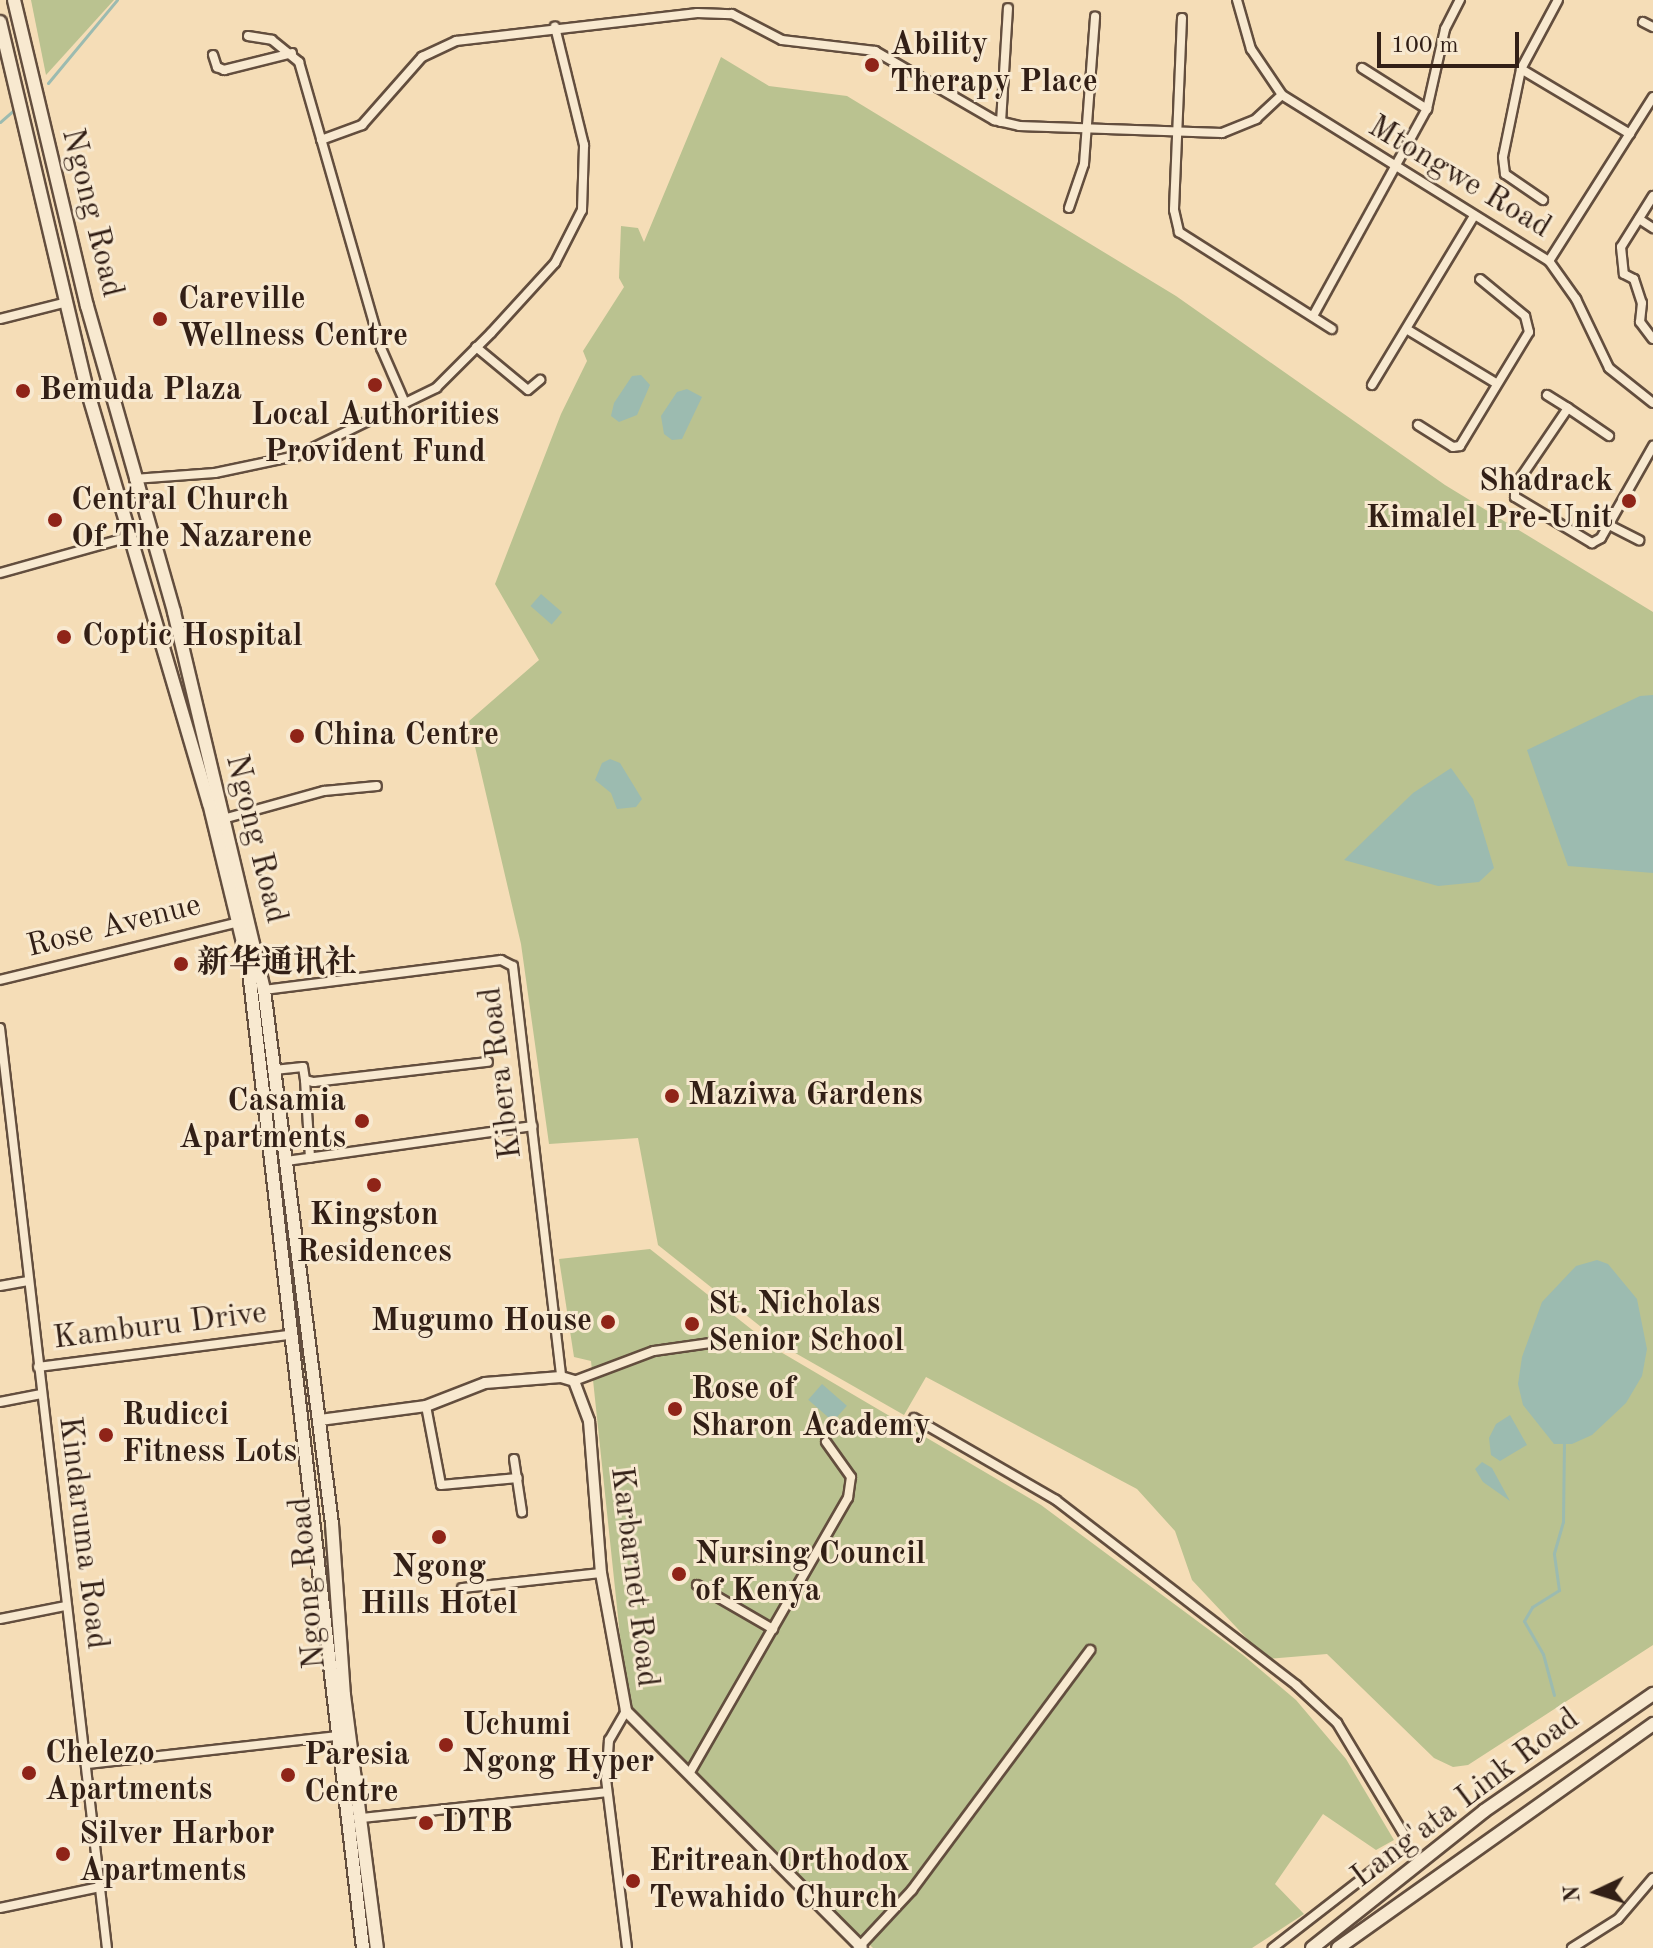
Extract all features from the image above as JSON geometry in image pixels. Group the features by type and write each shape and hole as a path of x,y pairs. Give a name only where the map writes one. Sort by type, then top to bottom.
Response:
{"main road":[{"name":"Ngong Road","path":"14,0 121,432 168,594 264,990 320,1420 332,1524 344,1695 377,1948"},
{"name":"Ngong Road","path":"0,22 24,109 100,440 239,922 264,1066 281,1277 363,1948"},
{"path":"100,440 106,424 115,424 121,432"},
{"path":"148,606 162,609 168,594"},
{"path":"281,1277 292,1266 302,1277"},
{"path":"312,1525 321,1534 332,1524"},
{"name":"Lang'ata Link Road","path":"1312,1948 1563,1755 1653,1694"},
{"path":"1620,1716 1618,1734 1632,1739"},
{"name":"Lang'ata Link Road","path":"1338,1948 1653,1724"},
{"path":"1563,1755 1579,1760 1578,1777"}],"street":[{"name":"Mtongwe Road","path":"1237,0 1251,49 1282,95 1549,261 1576,299 1609,368 1653,403"},
{"path":"1313,316 1427,109 1445,29 1460,0"},
{"path":"1543,200 1511,180 1503,167 1521,69 1558,0"},
{"path":"1001,122 1008,8"},
{"path":"321,140 362,125 422,57 470,37 555,27 732,14 782,40 875,51 1001,122 1177,135 1231,131 1266,113 1282,95"},
{"path":"1069,208 1082,177 1095,16"},
{"path":"1182,18 1174,210 1179,232 1332,329"},
{"path":"1643,22 1653,27"},
{"path":"134,479 215,473 296,456 436,388 555,263 582,210 584,145 555,27"},
{"path":"248,36 264,36 292,53 299,62 381,348 405,403"},
{"path":"213,55 217,67 224,70 292,53"},
{"path":"1362,68 1427,109"},
{"path":"1521,69 1630,134"},
{"path":"1549,261 1653,97"},
{"path":"1653,196 1621,247 1624,274 1634,279 1642,303 1640,322 1653,339"},
{"path":"1372,385 1408,330 1474,216"},
{"path":"1639,219 1653,228"},
{"path":"1418,425 1453,447 1460,446 1530,328 1525,316 1480,279"},
{"path":"0,319 67,302"},
{"path":"1408,330 1496,383"},
{"path":"476,347 528,390 535,390 540,380"},
{"path":"1547,395 1609,436"},
{"path":"1568,408 1513,494 1587,543 1601,538 1653,446"},
{"path":"1609,525 1639,540"},
{"path":"0,573 129,537"},
{"path":"223,819 324,791 377,786"},
{"name":"Rose Avenue","path":"0,980 239,922"},
{"name":"Kibera Road","path":"264,990 509,963 516,972 561,1377"},
{"name":"Kindaruma Road","path":"0,1028 27,1281 107,1948"},
{"path":"305,1080 488,1062"},
{"path":"274,1070 303,1067 310,1158"},
{"path":"287,1161 533,1126"},
{"path":"0,1286 27,1281"},
{"name":"Kamburu Drive","path":"38,1367 288,1335"},
{"path":"320,1420 426,1406 480,1384 561,1377 574,1381 641,1355 710,1343"},
{"name":"Karbarnet Road","path":"574,1381 589,1421 601,1573 626,1711 860,1947"},
{"name":"Kamburu Drive","path":"0,1402 41,1394"},
{"path":"426,1406 441,1485 518,1478"},
{"path":"914,1418 1056,1500 1296,1685 1337,1723 1405,1836 1403,1847 1273,1948"},
{"path":"689,1774 848,1498 851,1477 826,1442"},
{"path":"514,1459 522,1512"},
{"path":"462,1588 601,1573"},
{"path":"697,1585 773,1629"},
{"path":"0,1619 65,1606"},
{"path":"860,1947 912,1890 1090,1650"},
{"path":"626,1711 609,1740 607,1792 627,1948"},
{"path":"87,1764 338,1736"},
{"path":"361,1818 607,1792"},
{"path":"1572,1948 1618,1919 1653,1878"},
{"path":"0,1908 100,1887"}],"green space":[{"path":"31,0 114,0 46,75"},
{"path":"721,57 769,86 847,96 1176,296 1445,485 1653,612 1653,1645 1468,1765 1453,1767 1434,1758 1327,1654 1266,1659 1192,1580 1175,1531 1137,1489 926,1377 904,1415 790,1350 658,1245 638,1138 549,1144 521,944 469,721 539,660 495,584 561,414 587,361 583,351 624,287 619,278 621,226 638,228 644,242"},
{"path":"650,1249 779,1351 1041,1505 1243,1655 1296,1700 1346,1759 1394,1840 1376,1850 1323,1814 1275,1884 1304,1914 1252,1948 873,1948 637,1719 627,1702 591,1361 574,1357 559,1259"}],"water":[{"path":"641,375 650,385 637,415 619,422 611,416 614,403 632,376"},
{"path":"687,389 702,397 682,439 672,440 664,434 661,416 677,392"},
{"path":"541,594 562,612 552,624 531,606"},
{"path":"1653,695 1653,873 1568,866 1527,750 1640,696"},
{"path":"610,759 620,763 642,799 636,807 617,809 611,793 595,780 602,763"},
{"path":"1451,768 1473,799 1494,868 1479,882 1438,886 1344,860 1413,793"},
{"path":"1597,1260 1608,1264 1637,1299 1647,1349 1642,1376 1626,1403 1592,1435 1572,1444 1554,1444 1523,1405 1518,1384 1522,1357 1542,1302 1576,1266"},
{"path":"822,1384 847,1406 833,1421 808,1400"},
{"path":"1510,1415 1527,1445 1500,1461 1491,1455 1489,1438 1496,1424"},
{"path":"1482,1462 1492,1468 1510,1501 1483,1482 1475,1469"}],"waterway":[{"path":"48,83 117,0"},
{"path":"0,122 15,109"},
{"path":"1554,1695 1543,1654 1524,1621 1532,1607 1559,1590 1554,1553 1563,1522 1564,1444"}],"place":[{"name":"Ability Therapy Place","path":"872,65"},
{"name":"Careville Wellness Centre","path":"160,319"},
{"name":"Local Authorities Provident Fund","path":"375,385"},
{"name":"Bemuda Plaza","path":"23,391"},
{"name":"Shadrack Kimalel Pre-Unit","path":"1629,501"},
{"name":"Central Church Of The Nazarene","path":"55,520"},
{"name":"Coptic Hospital","path":"64,637"},
{"name":"China Centre","path":"297,736"},
{"name":"新华通讯社","path":"181,964"},
{"name":"Maziwa Gardens","path":"672,1096"},
{"name":"Casamia Apartments","path":"362,1121"},
{"name":"Kingston Residences","path":"374,1185"},
{"name":"Mugumo House","path":"608,1322"},
{"name":"St. Nicholas Senior School","path":"692,1324"},
{"name":"Rose of Sharon Academy","path":"675,1409"},
{"name":"Rudicci Fitness Lots","path":"106,1435"},
{"name":"Ngong Hills Hotel","path":"439,1537"},
{"name":"Nursing Council of Kenya","path":"679,1574"},
{"name":"Uchumi Ngong Hyper","path":"446,1745"},
{"name":"Chelezo Apartments","path":"29,1773"},
{"name":"Paresia Centre","path":"288,1775"},
{"name":"DTB","path":"426,1823"},
{"name":"Silver Harbor Apartments","path":"63,1854"},
{"name":"Eritrean Orthodox Tewahido Church","path":"633,1881"}]}
